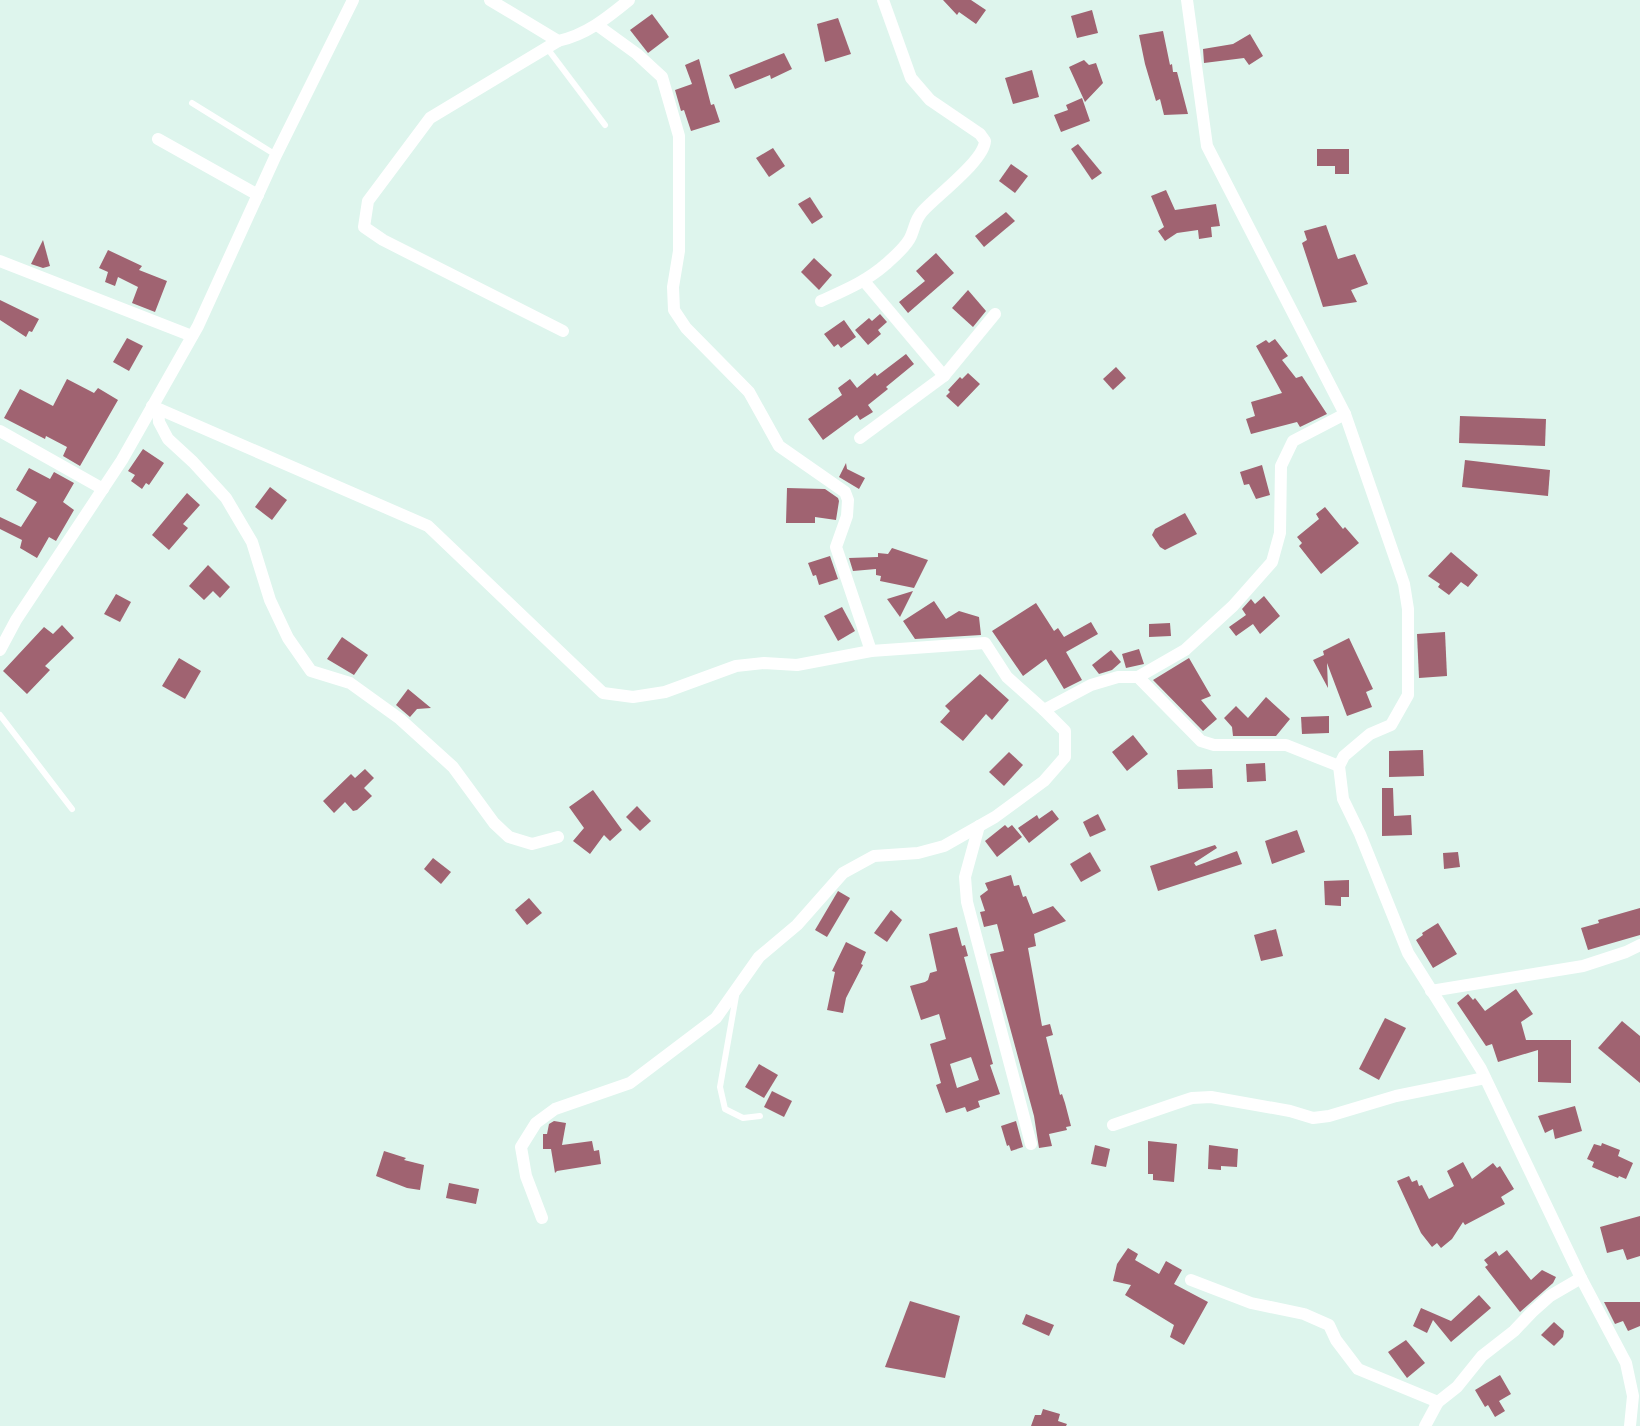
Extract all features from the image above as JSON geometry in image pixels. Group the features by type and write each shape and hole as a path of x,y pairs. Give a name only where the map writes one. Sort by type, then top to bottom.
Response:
{"street":[{"path":"0,650 16,620 155,407 353,0"},
{"path":"490,0 552,44"},
{"path":"563,331 383,240 364,227 368,201 430,118 552,44 597,25 629,0"},
{"path":"821,301 864,281 888,262 911,238 915,221 922,212 957,180 985,149 985,141 980,134 930,100 911,78 883,0"},
{"path":"1187,0 1207,146 1345,414 1404,584 1408,609 1408,695 1391,725 1370,734 1344,756 1339,766 1343,799 1399,925 1408,953 1485,1077 1581,1278 1626,1363 1633,1396 1630,1426"},
{"path":"597,25 637,54 662,77 679,136 679,251 673,287 674,310 685,328 748,391 779,446 845,492 848,500 846,516 836,547 871,651"},
{"path":"158,139 258,195"},
{"path":"0,261 192,335"},
{"path":"864,281 944,376"},
{"path":"860,438 944,376 995,314"},
{"path":"155,407 428,526 603,693 633,697 665,692 736,666 764,663 797,665 871,651 985,643 1007,677 1065,731 1065,757 1044,781 979,826 944,846 918,853 874,856 844,873 797,925 759,957 716,1018 630,1083 555,1109 536,1123 521,1147 526,1176 542,1218"},
{"path":"155,407 168,439 226,498 252,542 270,600 288,638 311,671 350,683 400,719 453,767 494,823 509,837 532,844 558,837"},
{"path":"1044,710 1091,685 1118,677 1138,677 1185,650 1233,606 1272,562 1280,533 1281,466 1293,441 1345,414"},
{"path":"0,431 103,489"},
{"path":"1138,677 1201,741 1214,745 1286,745 1339,766"},
{"path":"979,826 965,877 967,902 1031,1144"},
{"path":"1431,991 1583,966 1626,952 1640,944"},
{"path":"1113,1125 1192,1098 1211,1097 1290,1111 1313,1118 1321,1117 1396,1096 1485,1077"},
{"path":"1425,1426 1438,1402 1457,1387 1482,1356 1514,1331 1550,1296 1581,1278"},
{"path":"1191,1280 1251,1303 1304,1314 1329,1325 1336,1340 1358,1368 1438,1402"}],"lane":[{"path":"552,44 605,125"},
{"path":"192,103 276,155"},
{"path":"0,715 72,809"},
{"path":"736,990 720,1087 725,1109 743,1118 760,1116"}],"building":[{"path":"943,0 971,0 986,10 976,24 959,12 957,15"},
{"path":"1092,10 1098,33 1077,38 1071,16"},
{"path":"652,14 669,37 648,53 630,30"},
{"path":"838,18 851,54 825,62 817,24"},
{"path":"1163,31 1170,65 1172,64 1173,72 1177,72 1188,114 1164,115 1160,99 1156,101 1139,35"},
{"path":"1250,34 1263,56 1249,65 1244,58 1204,63 1203,49 1233,44"},
{"path":"784,53 792,69 771,79 770,75 735,89 729,75"},
{"path":"699,59 711,105 714,104 720,122 691,131 675,90 692,84 685,65"},
{"path":"1084,60 1089,65 1096,63 1103,83 1085,102 1069,67"},
{"path":"1032,70 1039,97 1013,104 1005,78"},
{"path":"1082,98 1090,121 1061,132 1054,115 1068,110 1066,105"},
{"path":"1078,144 1102,173 1092,180 1071,149"},
{"path":"773,148 785,166 769,177 756,158"},
{"path":"1317,149 1349,149 1349,174 1335,174 1335,166 1317,166"},
{"path":"1011,164 1028,176 1015,193 999,181"},
{"path":"1166,190 1175,210 1216,204 1220,226 1211,227 1212,237 1199,239 1198,230 1177,233 1165,241 1158,231 1164,227 1151,196"},
{"path":"810,197 823,217 812,224 798,204"},
{"path":"1006,212 1015,221 984,247 975,236"},
{"path":"1326,225 1338,259 1355,254 1368,284 1351,290 1357,302 1323,307 1302,243 1307,240 1304,231"},
{"path":"43,240 50,266 43,268 31,264"},
{"path":"108,250 142,266 139,270 167,281 155,312 132,303 138,287 118,277 115,286 105,282 108,272 99,268"},
{"path":"936,253 954,273 908,313 899,302 925,281 916,271"},
{"path":"814,258 832,275 819,290 801,272"},
{"path":"968,290 986,311 973,327 952,308"},
{"path":"0,300 39,319 32,332 29,331 26,337 0,320"},
{"path":"880,314 887,322 878,330 881,334 868,345 855,330 869,318 872,321"},
{"path":"844,320 856,337 841,348 838,344 834,347 824,334"},
{"path":"127,338 143,346 129,371 113,362"},
{"path":"1275,339 1288,356 1282,360 1296,378 1302,376 1327,414 1300,427 1297,422 1251,434 1246,419 1255,416 1251,402 1282,393 1256,346 1266,340 1269,343"},
{"path":"906,354 914,364 868,405 873,412 860,420 857,415 823,440 808,419 842,395 838,388 850,379 857,388"},
{"path":"1116,367 1126,378 1113,390 1103,379"},
{"path":"968,373 980,384 958,407 946,396 960,377 962,379"},
{"path":"67,379 94,393 98,388 118,400 80,466 63,456 67,447 4,418 20,389 53,406"},
{"path":"1460,416 1546,419 1545,446 1459,443"},
{"path":"143,449 164,463 149,485 146,483 142,489 131,481 135,475 128,471"},
{"path":"1465,460 1550,470 1548,496 1462,487"},
{"path":"846,463 847,469 865,478 859,489 839,477"},
{"path":"1262,465 1270,495 1256,499 1249,484 1244,485 1240,472"},
{"path":"29,468 50,479 54,472 74,483 63,502 74,510 56,541 49,537 37,558 20,548 22,540 0,529 0,517 21,527 37,502 16,490"},
{"path":"270,487 287,500 272,520 255,507"},
{"path":"787,488 825,489 838,498 836,520 815,517 815,523 786,523"},
{"path":"187,493 200,505 183,524 188,528 169,550 152,535"},
{"path":"1325,507 1359,543 1321,574 1299,546 1302,543 1297,537 1319,519 1316,514"},
{"path":"1185,513 1197,534 1165,550 1160,547 1152,535 1155,529"},
{"path":"892,548 928,560 914,588 880,581 881,576 876,575 876,569 853,571 849,558 878,557 878,553 888,554"},
{"path":"1451,552 1478,575 1468,587 1461,582 1449,595 1438,587 1440,584 1428,576"},
{"path":"830,556 838,579 819,585 808,563"},
{"path":"208,565 230,587 220,598 213,591 204,600 189,586"},
{"path":"913,591 900,617 887,599"},
{"path":"116,594 131,602 120,622 104,614"},
{"path":"1264,596 1280,616 1260,634 1253,624 1236,636 1229,627 1246,615 1242,609 1251,599 1255,604"},
{"path":"934,601 946,619 959,611 979,617 981,635 915,639 903,621"},
{"path":"1036,603 1054,631 1058,628 1064,637 1091,622 1098,634 1066,652 1082,680 1064,689 1046,659 1023,676 992,631"},
{"path":"842,607 855,631 838,641 824,616"},
{"path":"1170,623 1171,636 1149,637 1149,624"},
{"path":"62,625 74,638 45,666 50,670 27,694 3,671 44,627 53,634"},
{"path":"1445,632 1447,676 1419,678 1417,634"},
{"path":"342,637 368,655 354,675 327,659"},
{"path":"1349,638 1373,689 1366,692 1372,707 1347,716 1327,663 1328,688 1313,660 1324,655 1323,651"},
{"path":"1139,649 1144,664 1126,668 1122,654"},
{"path":"1111,650 1121,662 1112,670 1099,674 1092,665"},
{"path":"179,658 201,671 185,699 162,686"},
{"path":"1189,658 1211,696 1201,700 1217,719 1203,731 1153,680"},
{"path":"980,674 1009,700 992,720 986,714 963,741 940,722 950,711 945,706"},
{"path":"408,689 431,708 417,709 410,717 396,705"},
{"path":"1266,697 1290,719 1276,736 1233,736 1232,727 1224,718 1236,706 1248,718"},
{"path":"1329,716 1329,733 1302,734 1301,717"},
{"path":"1133,735 1148,754 1127,771 1112,752"},
{"path":"1423,750 1424,776 1389,777 1389,751"},
{"path":"1009,752 1023,765 1004,786 989,772"},
{"path":"1265,763 1266,781 1247,782 1246,764"},
{"path":"365,769 374,778 364,788 372,796 357,810 353,811 345,802 334,813 323,801 351,774 355,778"},
{"path":"1212,769 1213,788 1178,789 1177,770"},
{"path":"1382,788 1393,788 1394,816 1411,815 1412,835 1382,836"},
{"path":"593,790 622,830 610,841 604,835 590,854 573,841 584,828 569,807"},
{"path":"637,806 651,821 640,831 626,817"},
{"path":"1052,810 1059,819 1029,843 1018,828 1037,815 1039,819"},
{"path":"1098,814 1106,830 1090,837 1083,822"},
{"path":"1005,825 1008,828 1012,825 1022,837 997,857 985,841"},
{"path":"1297,830 1305,852 1272,864 1265,841"},
{"path":"1215,845 1217,848 1194,863 1196,866 1237,851 1242,864 1158,891 1150,866"},
{"path":"1090,852 1101,871 1081,882 1070,864"},
{"path":"1458,852 1460,867 1444,869 1443,853"},
{"path":"433,858 451,872 441,884 424,869"},
{"path":"1011,875 1014,886 1019,885 1033,914 1053,906 1066,921 1034,934 1036,946 1028,948 1042,1026 1050,1024 1053,1035 1046,1037 1060,1095 1062,1094 1071,1126 1066,1127 1067,1130 1049,1134 1052,1146 1039,1148 1034,1116 990,954 1004,951 997,924 984,927 980,912 985,911 980,896 988,890 985,883"},
{"path":"1349,880 1349,897 1341,897 1341,906 1325,905 1324,881"},
{"path":"838,891 850,898 827,937 815,930"},
{"path":"529,898 542,913 527,925 515,910"},
{"path":"1640,908 1640,935 1588,950 1581,928 1599,923 1598,920"},
{"path":"891,910 902,920 887,942 874,933"},
{"path":"1438,923 1457,954 1433,968 1416,940"},
{"path":"957,927 962,946 965,945 968,956 964,957 993,1064 990,1065 1000,1094 978,1101 980,1107 967,1112 965,1107 946,1113 936,1085 941,1083 930,1044 946,1039 939,1014 921,1020 910,986 925,982 930,973 937,971 929,934","holes":["971,1057 979,1080 957,1088 950,1064"]},
{"path":"1276,929 1283,956 1261,961 1254,935"},
{"path":"846,942 866,952 861,964 863,965 846,998 843,1013 827,1010 835,972 832,971"},
{"path":"1516,989 1533,1014 1521,1022 1526,1040 1571,1040 1571,1083 1538,1082 1538,1050 1498,1062 1492,1044 1486,1046 1457,1003 1468,994 1473,1000 1475,998 1485,1011"},
{"path":"1385,1018 1406,1028 1379,1080 1359,1069"},
{"path":"1622,1021 1640,1036 1640,1083 1598,1048"},
{"path":"759,1064 778,1075 764,1098 745,1087"},
{"path":"772,1091 792,1101 784,1117 764,1107"},
{"path":"1575,1106 1582,1131 1555,1139 1553,1129 1545,1133 1538,1116"},
{"path":"554,1121 566,1123 562,1145 592,1141 594,1151 599,1150 601,1164 555,1173 551,1149 543,1149 543,1134 547,1134 549,1124"},
{"path":"1016,1121 1023,1147 1011,1151 1001,1126"},
{"path":"1148,1141 1177,1144 1174,1182 1153,1180 1153,1174 1148,1174"},
{"path":"1602,1143 1620,1150 1618,1156 1633,1163 1626,1179 1592,1167 1594,1162 1587,1159 1594,1144 1601,1146"},
{"path":"1095,1145 1110,1149 1106,1167 1091,1164"},
{"path":"1209,1145 1238,1149 1237,1167 1208,1169"},
{"path":"384,1151 424,1165 420,1190 376,1176"},
{"path":"1463,1162 1472,1179 1493,1163 1497,1168 1500,1166 1514,1189 1501,1197 1505,1204 1465,1225 1463,1222 1452,1239 1441,1248 1437,1243 1432,1247 1421,1233 1397,1181 1409,1176 1412,1182 1417,1180 1429,1199 1454,1186 1447,1171"},
{"path":"449,1183 479,1189 476,1204 446,1198"},
{"path":"1640,1216 1640,1256 1627,1260 1623,1249 1607,1253 1600,1227"},
{"path":"1128,1248 1138,1254 1135,1260 1159,1274 1166,1261 1182,1270 1174,1284 1208,1302 1184,1345 1170,1337 1174,1325 1125,1295 1131,1285 1113,1281 1117,1264"},
{"path":"1507,1250 1531,1280 1542,1270 1556,1277 1553,1283 1520,1312 1485,1267 1488,1265 1484,1260 1496,1251 1499,1256"},
{"path":"1479,1295 1491,1308 1451,1342 1433,1320 1427,1333 1413,1326 1421,1308 1451,1321"},
{"path":"910,1301 960,1316 945,1378 885,1367"},
{"path":"1604,1302 1640,1302 1640,1326 1628,1331 1623,1321 1615,1324"},
{"path":"1026,1314 1054,1325 1049,1336 1022,1324"},
{"path":"1554,1322 1564,1331 1563,1337 1554,1346 1541,1335"},
{"path":"1406,1340 1425,1363 1407,1378 1388,1352"},
{"path":"1500,1375 1511,1394 1499,1401 1505,1411 1495,1417 1475,1390"},
{"path":"1043,1409 1060,1414 1058,1421 1067,1424 1066,1426 1031,1426 1035,1415 1041,1415"}]}
